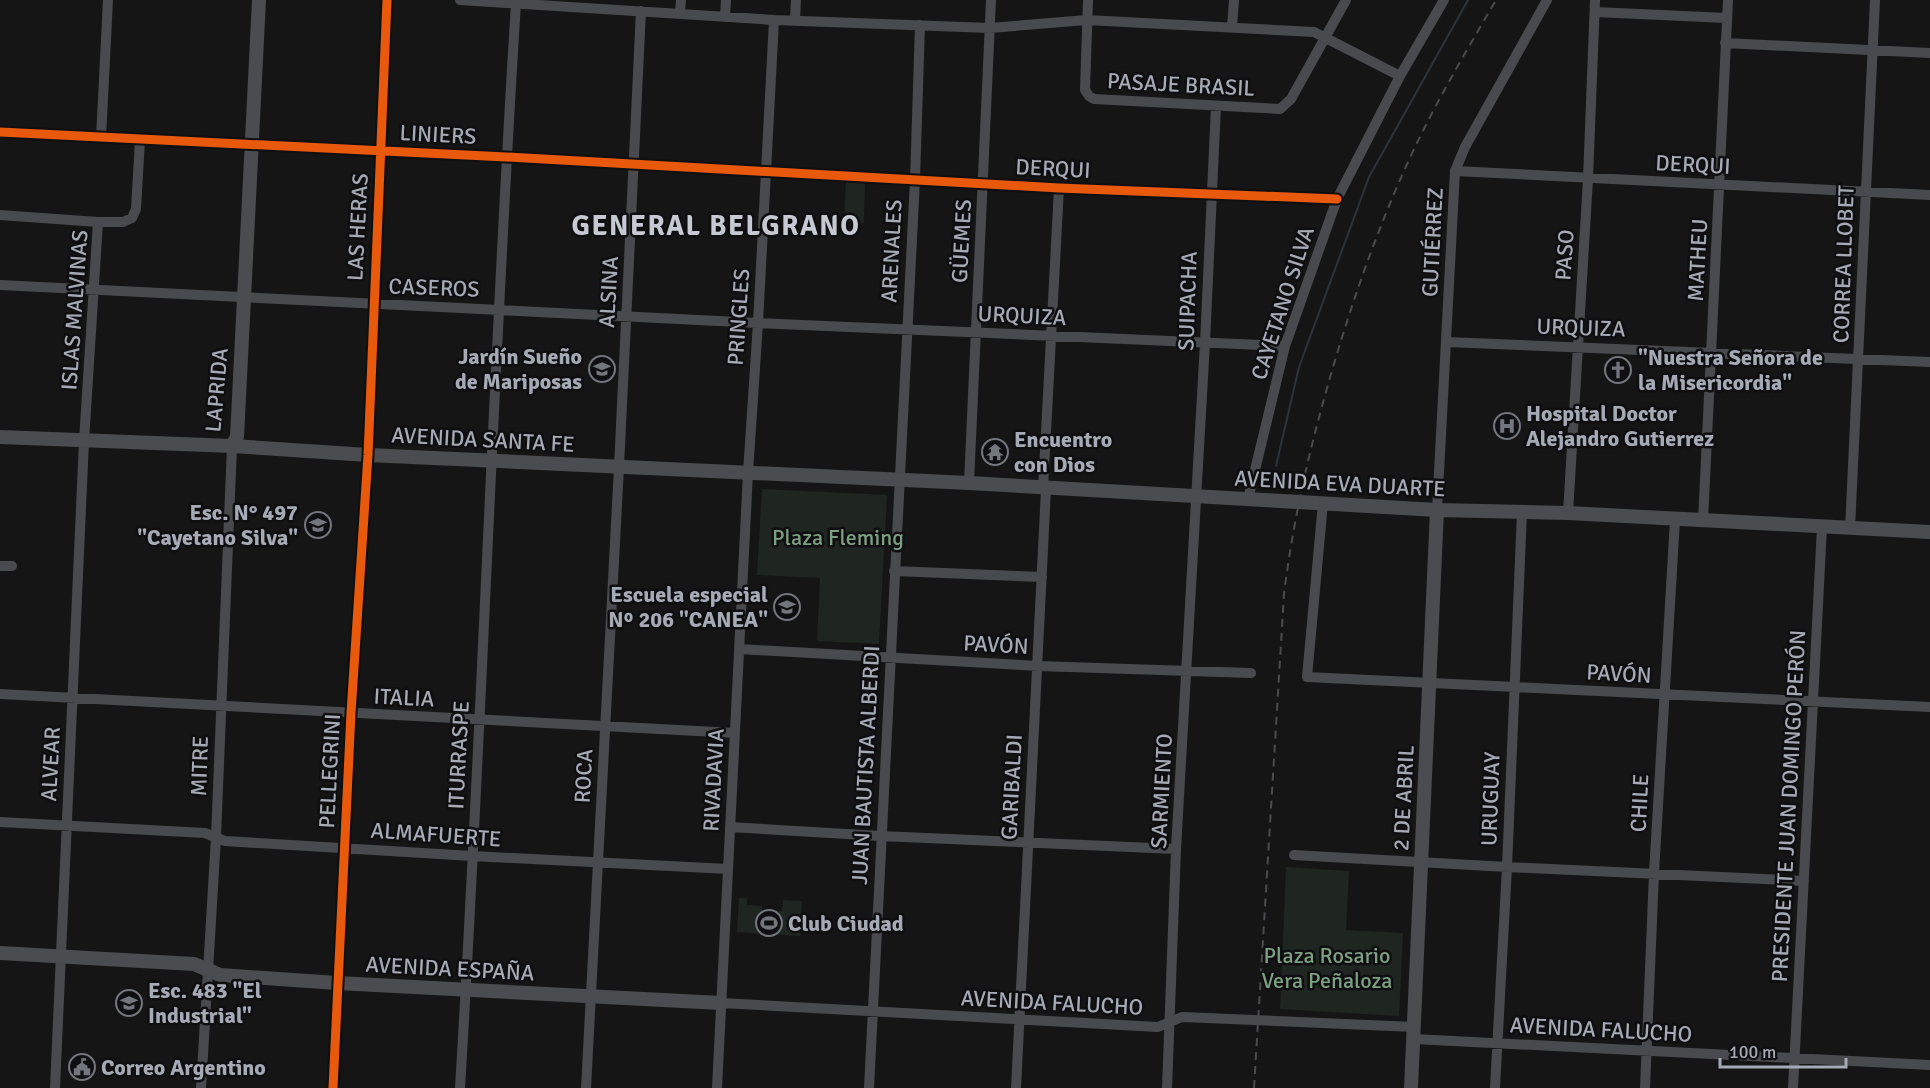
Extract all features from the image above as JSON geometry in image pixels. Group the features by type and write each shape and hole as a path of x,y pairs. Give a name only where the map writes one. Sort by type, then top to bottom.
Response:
{"main road":[{"name":"LAPRIDA","path":"232,446 228,434 240,296 252,0"},
{"name":"LAPRIDA","path":"247,143 259,0"},
{"name":"AVENIDA SANTA FE","path":"0,437 232,446 368,455 747,473"},
{"name":"AVENIDA EVA DUARTE","path":"747,473 969,483 1437,510 1568,513 1930,532"},
{"name":"2 DE ABRIL","path":"1411,1088 1437,510"},
{"name":"AVENIDA ESPAÑA","path":"0,953 194,964 220,975 721,1003"}],"street":[{"path":"100,138 108,0"},
{"name":"LAS HERAS","path":"368,455 387,0"},
{"path":"460,0 568,3 641,11 774,20 990,28 1087,20 1314,32 1400,76"},
{"path":"680,14 681,0"},
{"path":"725,17 726,0"},
{"path":"795,20 796,0"},
{"name":"GÜEMES","path":"969,483 991,0"},
{"path":"1087,20 1088,0"},
{"path":"1232,26 1234,0"},
{"path":"1326,38 1346,0"},
{"name":"CAYETANO SILVA","path":"1248,499 1284,346 1337,199 1400,76 1444,0"},
{"name":"GUTIÉRREZ","path":"1437,510 1455,171 1462,153 1547,0"},
{"name":"PASO","path":"1568,513 1588,179 1595,0"},
{"name":"MATHEU","path":"1703,521 1728,0"},
{"name":"CORREA LLOBET","path":"1850,529 1875,0"},
{"name":"ITURRASPE","path":"460,1088 506,157 516,3"},
{"name":"ALSINA","path":"619,467 641,11"},
{"path":"1595,12 1727,18"},
{"name":"PRINGLES","path":"747,473 758,323 774,20"},
{"name":"PASAJE BRASIL","path":"1087,20 1085,90 1094,99 1280,109 1291,99 1326,38"},
{"name":"ARENALES","path":"899,480 921,25"},
{"path":"1725,43 1930,53"},
{"name":"SUIPACHA","path":"1196,497 1216,106"},
{"name":"LINIERS","path":"0,132 247,143 766,172"},
{"name":"ISLAS MALVINAS","path":"84,441 98,222 123,222 132,218 136,209 140,140"},
{"name":"DERQUI","path":"1455,171 1930,195"},
{"name":"DERQUI","path":"766,172 1059,188 1337,199"},
{"name":"GARIBALDI","path":"1016,1088 1038,666 1044,488 1059,188"},
{"path":"0,215 98,222"},
{"name":"CASEROS","path":"0,285 758,323"},
{"name":"URQUIZA","path":"758,323 1284,346"},
{"name":"URQUIZA","path":"1447,342 1930,362"},
{"name":"ALVEAR","path":"55,1088 84,441"},
{"name":"MITRE","path":"201,1088 216,837 232,446"},
{"name":"PELLEGRINI","path":"333,1088 351,713 368,455"},
{"name":"ROCA","path":"586,1088 619,467"},
{"name":"RIVADAVIA","path":"717,1088 747,473"},
{"name":"JUAN BAUTISTA ALBERDI","path":"869,1088 899,480"},
{"name":"SARMIENTO","path":"1167,1088 1176,849 1196,497"},
{"name":"PAVÓN","path":"1323,503 1307,677 1930,707"},
{"name":"URUGUAY","path":"1495,1088 1522,512"},
{"name":"CHILE","path":"1645,1088 1654,873 1675,519"},
{"name":"PRESIDENTE JUAN DOMINGO PERÓN","path":"1793,1088 1822,527"},
{"path":"0,566 12,566"},
{"path":"894,571 1042,577"},
{"name":"PAVÓN","path":"739,648 1038,666 1251,674"},
{"name":"ITALIA","path":"0,694 735,733"},
{"name":"ALMAFUERTE","path":"0,822 205,833 225,841 728,869"},
{"path":"730,827 1176,849"},
{"path":"1293,855 1804,881"},
{"name":"AVENIDA FALUCHO","path":"721,1003 1158,1027 1182,1017 1414,1033 1498,1044 1930,1065"}],"green space":[{"path":"846,181 865,182 864,223 844,222"},
{"name":"Plaza Fleming","path":"762,489 887,495 879,644 817,641 820,578 757,575"},
{"name":"Plaza Rosario Vera Peñaloza","path":"1286,867 1349,871 1346,930 1403,933 1399,1016 1280,1009"},
{"name":"Club Ciudad","path":"739,898 747,898 747,905 762,906 762,910 782,911 783,900 802,901 800,936 737,932"}],"waterway":[{"path":"1276,466 1299,367 1369,177 1468,0"}],"railway":[{"path":"1254,1088 1284,594 1302,486 1338,351 1378,233 1424,128 1496,0"}],"cycle path":[{"path":"333,1088 351,713 368,455 387,0"},
{"path":"0,132 1059,188 1337,199"}],"place":[{"name":"Jardín Sueño de Mariposas","path":"602,369"},
{"name":"\"Nuestra Señora de la Misericordia\"","path":"1618,370"},
{"name":"Hospital Doctor Alejandro Gutierrez","path":"1507,426"},
{"name":"Encuentro con Dios","path":"995,452"},
{"name":"Esc. N° 497 \"Cayetano Silva\"","path":"318,525"},
{"name":"Escuela especial Nº 206 \"CANEA\"","path":"787,607"},
{"name":"Club Ciudad","path":"769,923"},
{"name":"Esc. 483 \"El Industrial\"","path":"129,1003"},
{"name":"Correo Argentino","path":"82,1067"}],"district":[{"name":"GENERAL BELGRANO","path":"716,225"}]}
